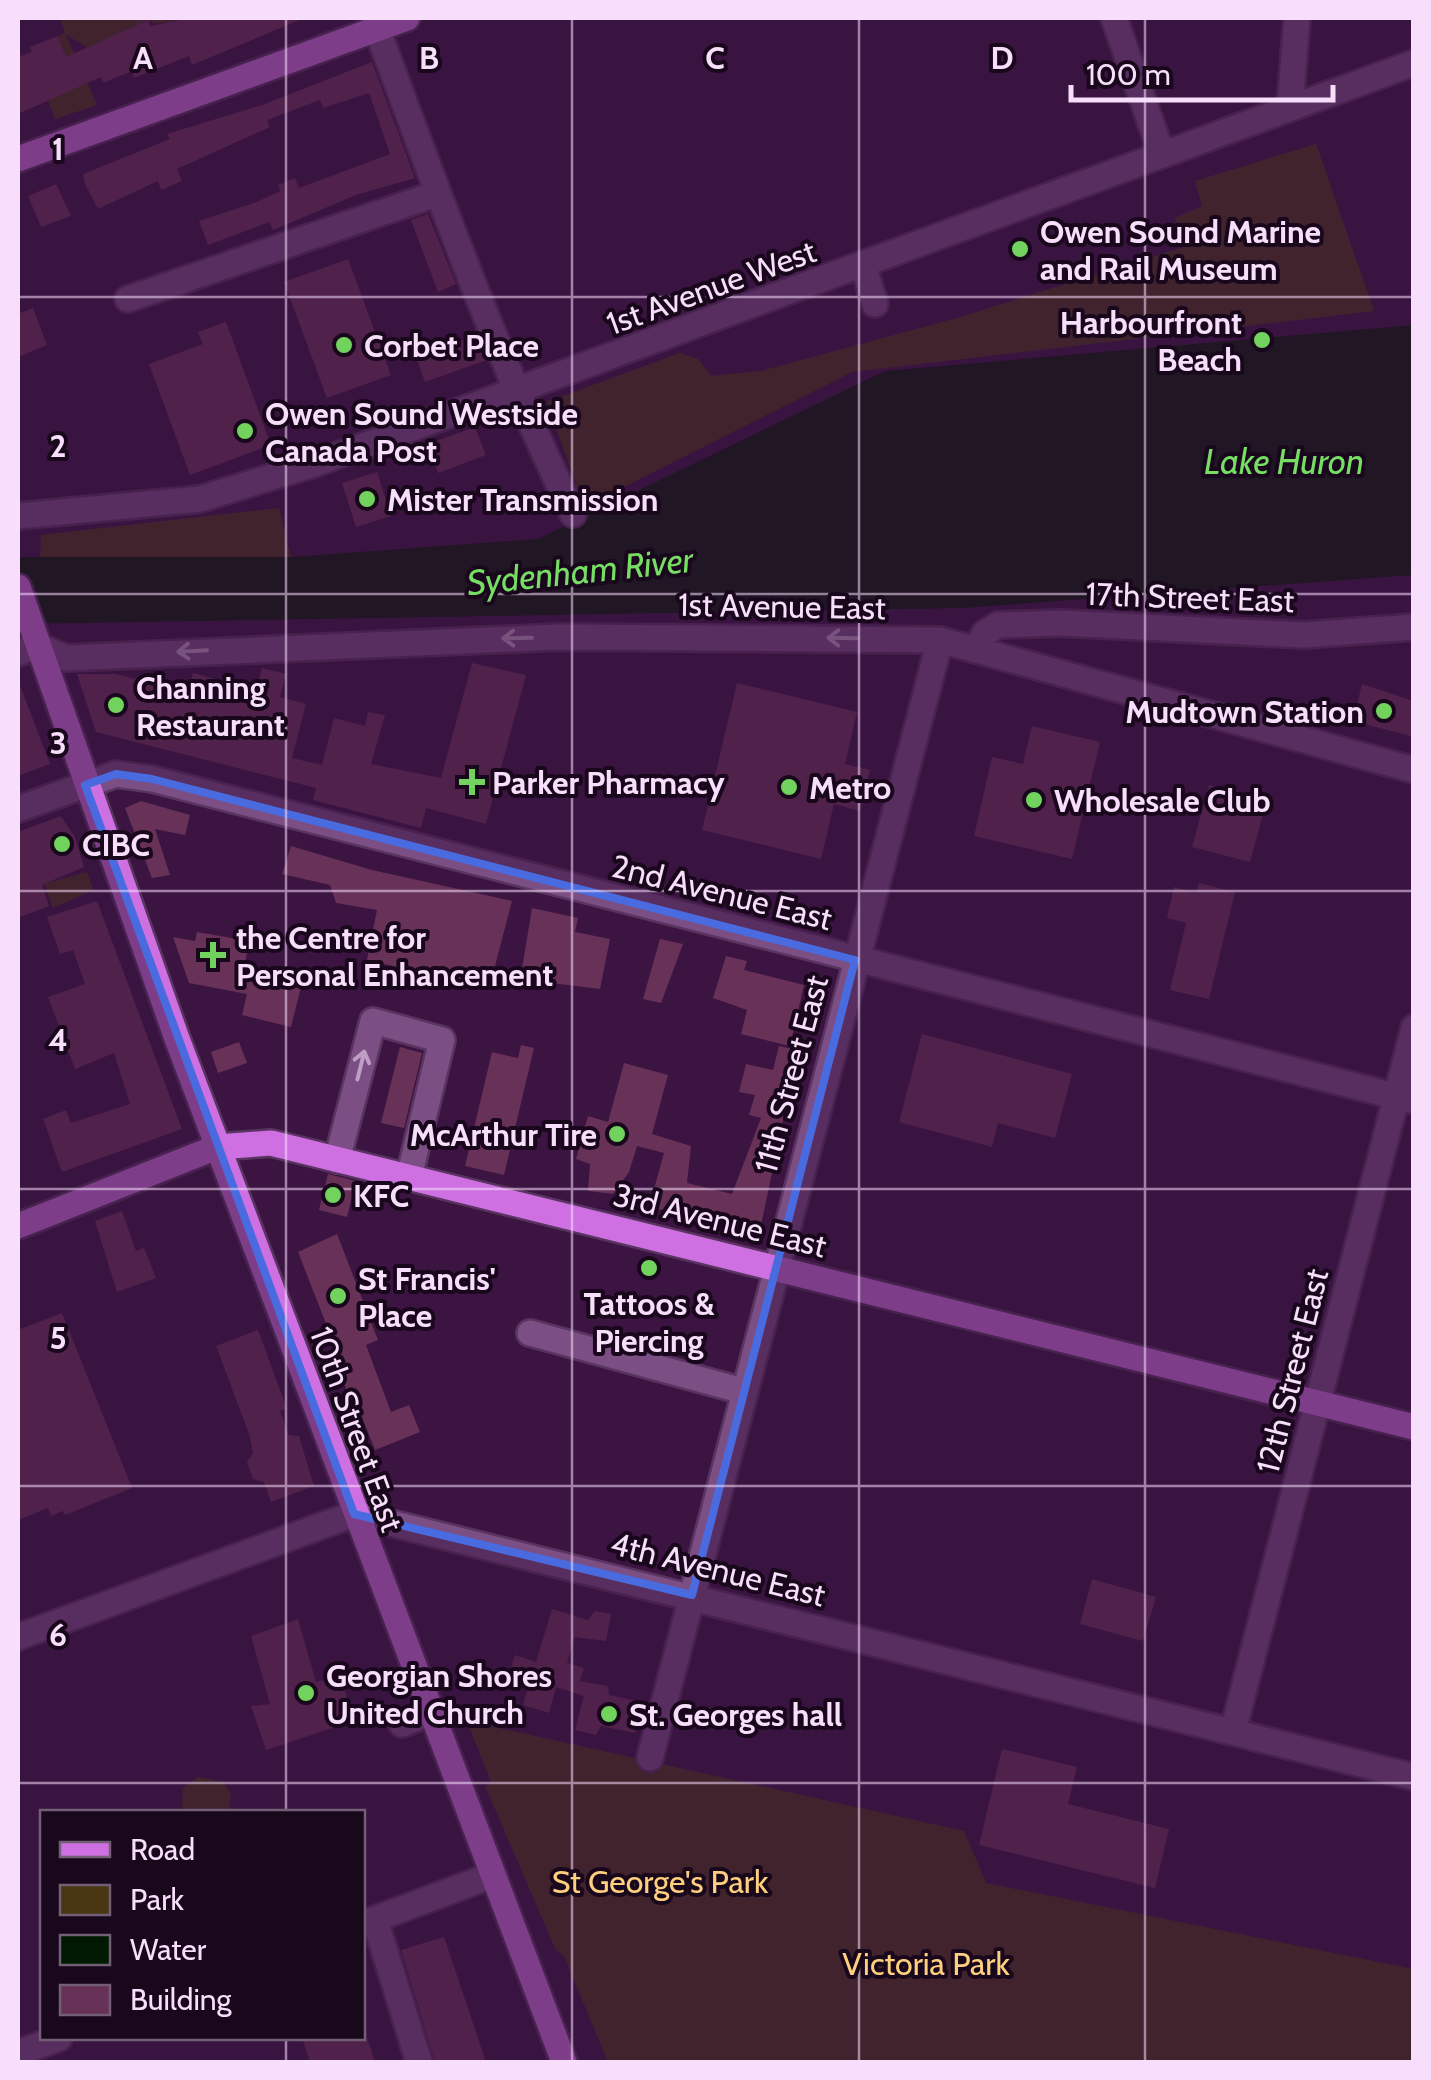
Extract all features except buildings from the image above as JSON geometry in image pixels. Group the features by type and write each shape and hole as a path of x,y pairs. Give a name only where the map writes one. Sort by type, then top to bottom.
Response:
{"main road":[{"path":"18,158 375,23 407,18"},
{"name":"10th Street East","path":"18,587 29,621 28,650 85,785 354,1514 564,2062"},
{"name":"3rd Avenue East","path":"18,1226 218,1147 270,1143 1414,1426"}],"street":[{"path":"1114,18 1161,152"},
{"path":"1290,107 1298,18"},
{"path":"375,23 436,194 515,394 573,514"},
{"name":"1st Avenue West","path":"18,516 200,498 515,394 1161,152 1414,63"},
{"path":"128,299 436,194"},
{"path":"863,265 876,304"},
{"name":"17th Street East","path":"975,650 986,633 998,625 1304,634 1414,627"},
{"name":"1st Avenue East","path":"28,650 66,658 510,638 940,640 1414,770"},
{"name":"11th Street East","path":"650,1758 774,1267 940,640"},
{"name":"2nd Avenue East","path":"18,809 116,774 152,779 1405,1099"},
{"path":"337,1160 372,1021 442,1040 409,1177"},
{"name":"12th Street East","path":"1233,1731 1318,1403 1405,1099 1414,1028"},
{"path":"530,1333 743,1391"},
{"path":"18,1637 198,1581 354,1514"},
{"name":"4th Avenue East","path":"354,1514 1414,1777"},
{"path":"402,1724 429,1713"},
{"path":"420,2062 369,1922 490,1876"},
{"path":"18,2053 54,2040"}],"highlighted area":[{"path":"116,774 152,779 855,960 692,1595 354,1514 85,785"}],"green space":[{"path":"60,18 190,18 156,24 147,20 89,48 66,35 97,105 55,119 48,100 77,86 58,36 65,33"},
{"path":"1316,144 1374,311 852,372 584,507 547,402 680,353 698,359 711,376 761,371 957,318 1184,247 1175,218 1202,206 1195,181"},
{"path":"279,508 291,557 40,557 41,535"},
{"path":"87,872 93,890 53,908 44,884"},
{"name":"Victoria Park","path":"467,1721 964,1831 986,1883 1413,1969 1413,2062 608,2062 485,1786 492,1784"},
{"path":"198,1777 223,1782 231,1794 229,1810 182,1810 183,1788"}],"water":[{"name":"Lake Huron","path":"1413,325 1413,575 963,608 18,624 18,557 291,557 538,539 885,371"}],"place":[{"name":"Owen Sound Marine and Rail Museum","path":"1020,249"},
{"name":"Harbourfront Beach","path":"1262,340"},
{"name":"Corbet Place","path":"344,345"},
{"name":"Owen Sound Westside Canada Post","path":"245,431"},
{"name":"Mister Transmission","path":"367,499"},
{"name":"Channing Restaurant","path":"116,705"},
{"name":"Mudtown Station","path":"1384,711"},
{"name":"Parker Pharmacy","path":"472,782"},
{"name":"Metro","path":"789,787"},
{"name":"Wholesale Club","path":"1034,800"},
{"name":"CIBC","path":"62,844"},
{"name":"the Centre for Personal Enhancement","path":"213,955"},
{"name":"McArthur Tire","path":"617,1134"},
{"name":"KFC","path":"333,1195"},
{"name":"Tattoos & Piercing","path":"649,1268"},
{"name":"St Francis' Place","path":"338,1296"},
{"name":"Georgian Shores United Church","path":"306,1693"},
{"name":"St. Georges hall","path":"609,1714"}],"water label":[{"name":"Sydenham River","path":"580,571"}],"park label":[{"name":"St George's Park","path":"660,1881"}]}
